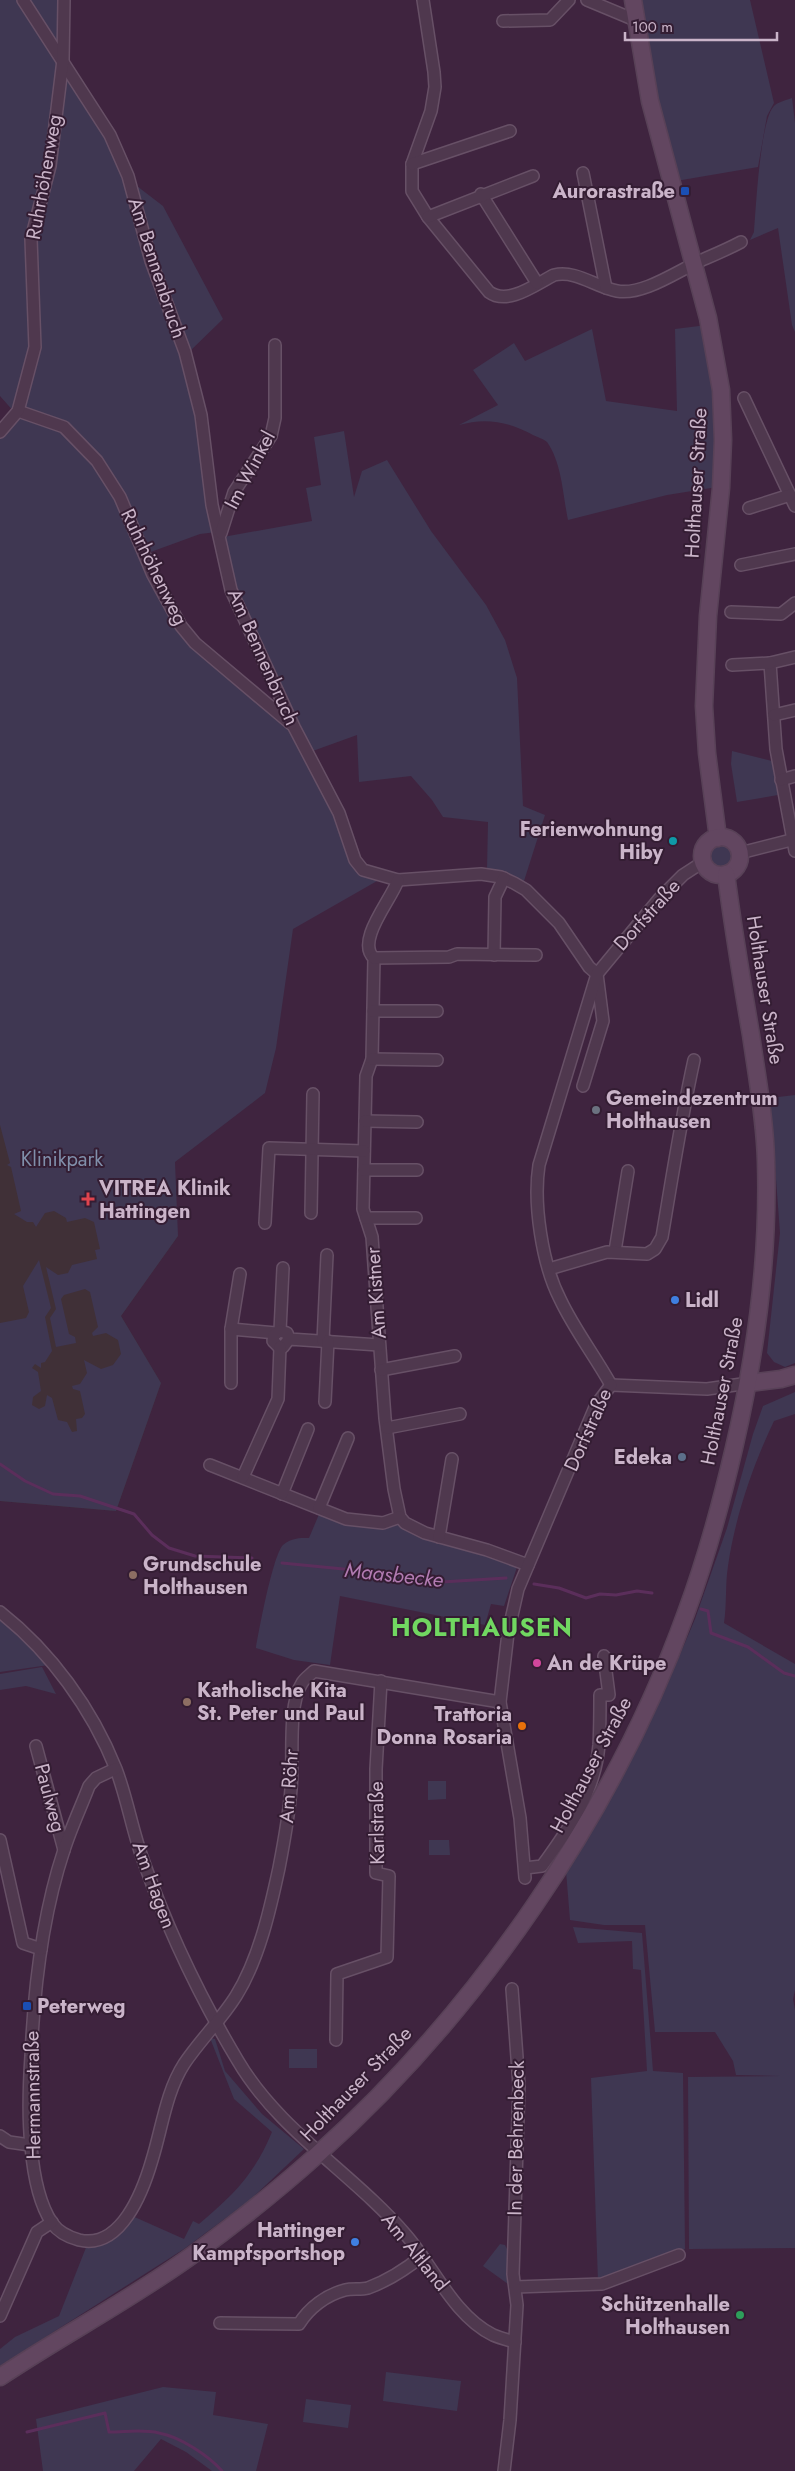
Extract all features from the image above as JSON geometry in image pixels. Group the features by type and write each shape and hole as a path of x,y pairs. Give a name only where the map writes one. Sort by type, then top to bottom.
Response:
{"street":[{"name":"Am Bennenbruch","path":"23,0 110,135 128,176 151,260 185,352 201,415 212,505 232,590 294,727 339,813 355,860 363,870 398,880 480,874 504,878 526,890 551,914 589,967 597,974"},
{"name":"Ruhrhöhenweg","path":"0,432 18,411 35,347 31,239 50,166 63,60 64,0"},
{"path":"423,0 435,88 431,111 412,164 412,191 428,217 478,280 492,294 504,297 513,295 554,275 569,274 619,292 636,290 741,242"},
{"path":"503,21 550,20 569,0"},
{"path":"586,0 635,20"},
{"name":"Holthauser Straße","path":"633,0 652,110 694,265 713,343 721,390 723,418 721,488 708,616 704,691 706,748 718,838"},
{"path":"412,164 510,131"},
{"path":"583,173 606,288"},
{"path":"428,217 481,194 533,176"},
{"path":"481,194 537,283"},
{"name":"Im Winkel","path":"220,535 234,492 271,436 275,418 275,345"},
{"path":"744,398 793,501 749,508"},
{"name":"Ruhrhöhenweg","path":"18,411 47,419 64,427 98,461 120,497 153,575 181,626 195,643 294,727"},
{"path":"741,565 795,554"},
{"path":"731,612 781,614 795,603"},
{"path":"732,665 770,663 795,657"},
{"path":"740,853 794,843 776,749 770,663"},
{"path":"774,715 795,710"},
{"path":"781,780 795,776"},
{"path":"718,838 732,841 740,853 735,868 726,874 712,873 703,862 705,846 718,838"},
{"name":"Dorfstraße","path":"604,1656 609,1695 600,1695 599,1746 587,1796 566,1833 542,1866 525,1873 520,1818 500,1702 508,1633 518,1589 596,1405 611,1385 560,1300 550,1269 538,1216 536,1198 539,1165 597,974 659,899 683,875 703,862"},
{"name":"Holthauser Straße","path":"0,2377 190,2256 320,2153 386,2087 455,2011 532,1909 601,1797 647,1707 685,1616 720,1510 749,1383 764,1256 765,1140 758,1079 726,874"},
{"path":"494,955 495,897 504,878"},
{"name":"Am Kistner","path":"398,880 369,940 368,950 374,958 372,1059 366,1076 364,1121 364,1209 372,1237 381,1370 394,1489 400,1516"},
{"path":"374,958 450,957 457,954 536,955"},
{"path":"582,1086 603,1022 597,974"},
{"path":"373,1011 437,1011"},
{"path":"372,1059 437,1060"},
{"path":"550,1269 598,1254 614,1251 647,1254 655,1249 662,1237 676,1161 679,1132 694,1060"},
{"path":"311,1213 313,1094"},
{"path":"364,1121 417,1122"},
{"path":"265,1223 269,1148 364,1151"},
{"path":"364,1170 417,1170"},
{"path":"614,1251 628,1172"},
{"name":"Am Kistner","path":"366,1218 416,1218"},
{"path":"325,1402 327,1255"},
{"path":"231,1329 278,1332 287,1333 289,1339 286,1345 280,1346 274,1341 278,1332 283,1268"},
{"path":"231,1383 231,1329 240,1274"},
{"path":"289,1339 379,1345"},
{"path":"243,1477 278,1399 280,1346"},
{"name":"Am Kistner","path":"381,1370 455,1356"},
{"path":"611,1385 707,1389 780,1379 795,1375"},
{"path":"387,1428 460,1414"},
{"path":"282,1494 308,1429"},
{"path":"319,1508 348,1438"},
{"path":"440,1538 452,1459"},
{"path":"210,1464 346,1519 365,1523 383,1523 400,1516 405,1523 425,1534 487,1550 528,1565"},
{"name":"Am Hagen","path":"0,1612 45,1653 90,1716 116,1769 141,1855 177,1946 216,2021 247,2077 266,2100 320,2153"},
{"name":"Am Röhr","path":"216,2021 237,1994 256,1953 275,1889 292,1788 292,1743 295,1700 302,1683 314,1671 500,1702"},
{"name":"Karlstraße","path":"336,2040 337,1974 387,1957 389,1876 376,1873 376,1770 381,1681"},
{"name":"Paulweg","path":"36,1746 64,1850"},
{"name":"Hermannstraße","path":"116,1769 96,1778 89,1786 64,1850 41,1949 33,2017 30,2080 30,2145 41,2198 52,2222 66,2237 86,2242 101,2239 115,2230 126,2218 149,2170 171,2091 184,2064 216,2021"},
{"path":"0,1840 23,1943 41,1949"},
{"name":"In der Behrenbeck","path":"504,2471 510,2420 517,2305 513,2274 519,2085 512,1989"},
{"path":"0,2136 9,2142 30,2145"},
{"name":"Am Altland","path":"320,2153 407,2235 465,2313 492,2335 515,2342"},
{"path":"0,2316 37,2232 52,2222"},
{"path":"515,2287 602,2284 679,2255"},
{"path":"220,2323 299,2324 306,2312 321,2301 344,2290 367,2288 408,2268 422,2256"}],"shaded area":[{"name":"Klinikpark","path":"0,959 178,1236 121,1316 161,1383 116,1511 0,1501"}],"green space":[{"path":"0,0 20,0 109,136 128,184 133,183 163,206 223,319 188,353 217,532 200,534 148,553 170,605 193,647 289,728 336,815 353,863 361,872 377,881 293,929 276,1048 265,1093 175,1162 178,1236 121,1316 161,1383 116,1511 0,1501 0,1323 26,1318 29,1312 23,1286 39,1260 51,1308 45,1317 52,1351 45,1362 41,1363 41,1368 35,1364 32,1368 38,1372 41,1391 33,1397 32,1405 39,1409 45,1406 47,1395 52,1398 58,1420 67,1422 72,1432 77,1431 76,1419 82,1418 85,1414 80,1391 73,1389 72,1386 80,1384 87,1373 84,1360 101,1369 113,1365 121,1354 118,1340 106,1333 93,1336 92,1333 98,1327 90,1292 85,1289 64,1295 61,1299 69,1334 75,1337 76,1343 56,1347 50,1318 56,1309 46,1267 58,1275 68,1273 72,1265 97,1259 95,1250 100,1249 94,1222 85,1218 67,1222 66,1218 54,1211 45,1213 36,1227 33,1222 27,1222 14,1214 21,1211 11,1167 7,1165 10,1163 0,1125 0,434 19,412 36,347 34,239 42,210 37,207 28,239 34,347 27,378 15,413 0,396"},
{"path":"25,0 62,0 61,53"},
{"path":"641,0 750,0 774,103 767,116 758,167 676,181 660,122"},
{"path":"792,98 795,123 795,332 792,325 778,228 750,240 754,232 762,146 769,114 774,106"},
{"path":"707,325 718,391 717,487 667,495 568,520 559,470 547,442 515,427 497,422 479,421 459,425 498,405 473,370 514,343 525,361 592,329 606,401 677,411 675,329"},
{"path":"344,431 354,497 362,471 387,460 431,531 486,605 505,640 517,678 523,806 545,815 524,881 487,870 488,822 443,817 432,800 411,776 359,782 357,735 310,752 234,589 223,537 312,521 306,488 321,485 314,437"},
{"path":"732,751 772,761 778,795 737,802 731,764"},
{"path":"722,845 732,852 733,856 726,866 722,867 712,860 711,856 718,846"},
{"path":"795,1095 795,1363 785,1367 774,1362 767,1353 780,1233 770,1098"},
{"path":"795,1392 795,1414 774,1421 759,1455 740,1510 728,1566 724,1623 795,1664 795,1990 793,1999 795,2010 795,2248 689,2249 688,2077 781,2076 736,2075 733,2061 715,2032 655,2032 645,1925 604,1925 570,1920 566,1871 646,1731 665,1690 695,1619 727,1528 753,1434 763,1406"},
{"path":"320,1512 400,1524 517,1567 504,1606 491,1604 485,1625 340,1596 330,1665 294,1660 256,1648 267,1594 279,1552 283,1545 289,1541 298,1538 309,1538"},
{"path":"0,1616 49,1665 0,1672"},
{"path":"42,1667 56,1694 26,1686 0,1690 0,1674"},
{"path":"428,1781 446,1781 446,1799 428,1800"},
{"path":"429,1840 449,1840 450,1855 429,1855"},
{"path":"573,1927 642,1933 653,2071 683,2073 685,2249 598,2282 591,2078 647,2071 641,1970 633,1969 632,1941 578,1943"},
{"path":"210,2038 215,2039 225,2071 262,2114 304,2149 249,2201 184,2249 0,2366 0,2349 15,2337 59,2316 87,2245 130,2215 184,2239 193,2221 199,2224 223,2203 242,2183 258,2160 272,2132 234,2099"},
{"path":"289,2049 317,2049 317,2068 289,2068"},
{"path":"500,2244 505,2245 507,2249 508,2284 483,2266"},
{"path":"386,2372 461,2381 457,2411 383,2401"},
{"path":"163,2387 216,2392 213,2415 268,2424 256,2471 212,2471 186,2452 161,2439 134,2471 43,2471 36,2419"},
{"path":"306,2399 351,2405 348,2428 303,2422"}],"waterway":[{"name":"Maasbecke","path":"0,1464 25,1481 53,1494 80,1496 134,1514 152,1535 169,1548 195,1556 252,1558"},
{"name":"Maasbecke","path":"282,1563 374,1572 442,1582 506,1578"},
{"name":"Maasbecke","path":"534,1584 559,1588 586,1598 600,1594 616,1595 637,1591 652,1593"},
{"name":"Maasbecke","path":"701,1609 708,1611 711,1633 748,1647 784,1673 795,1676"},
{"path":"27,2432 105,2413 109,2432 147,2431 176,2438 193,2447 222,2471"}],"place":[{"name":"Aurorastraße","path":"685,191"},
{"name":"Ferienwohnung Hiby","path":"673,841"},
{"name":"Gemeindezentrum Holthausen","path":"596,1110"},
{"name":"VITREA Klinik Hattingen","path":"88,1199"},
{"name":"Lidl","path":"675,1300"},
{"name":"Edeka","path":"682,1457"},
{"name":"Grundschule Holthausen","path":"133,1575"},
{"name":"An de Krüpe","path":"537,1663"},
{"name":"Katholische Kita St. Peter und Paul","path":"187,1702"},
{"name":"Trattoria Donna Rosaria","path":"522,1726"},
{"name":"Peterweg","path":"27,2006"},
{"name":"Hattinger Kampfsportshop","path":"355,2242"},
{"name":"Schützenhalle Holthausen","path":"740,2315"}],"district":[{"name":"HOLTHAUSEN","path":"482,1627"}]}
